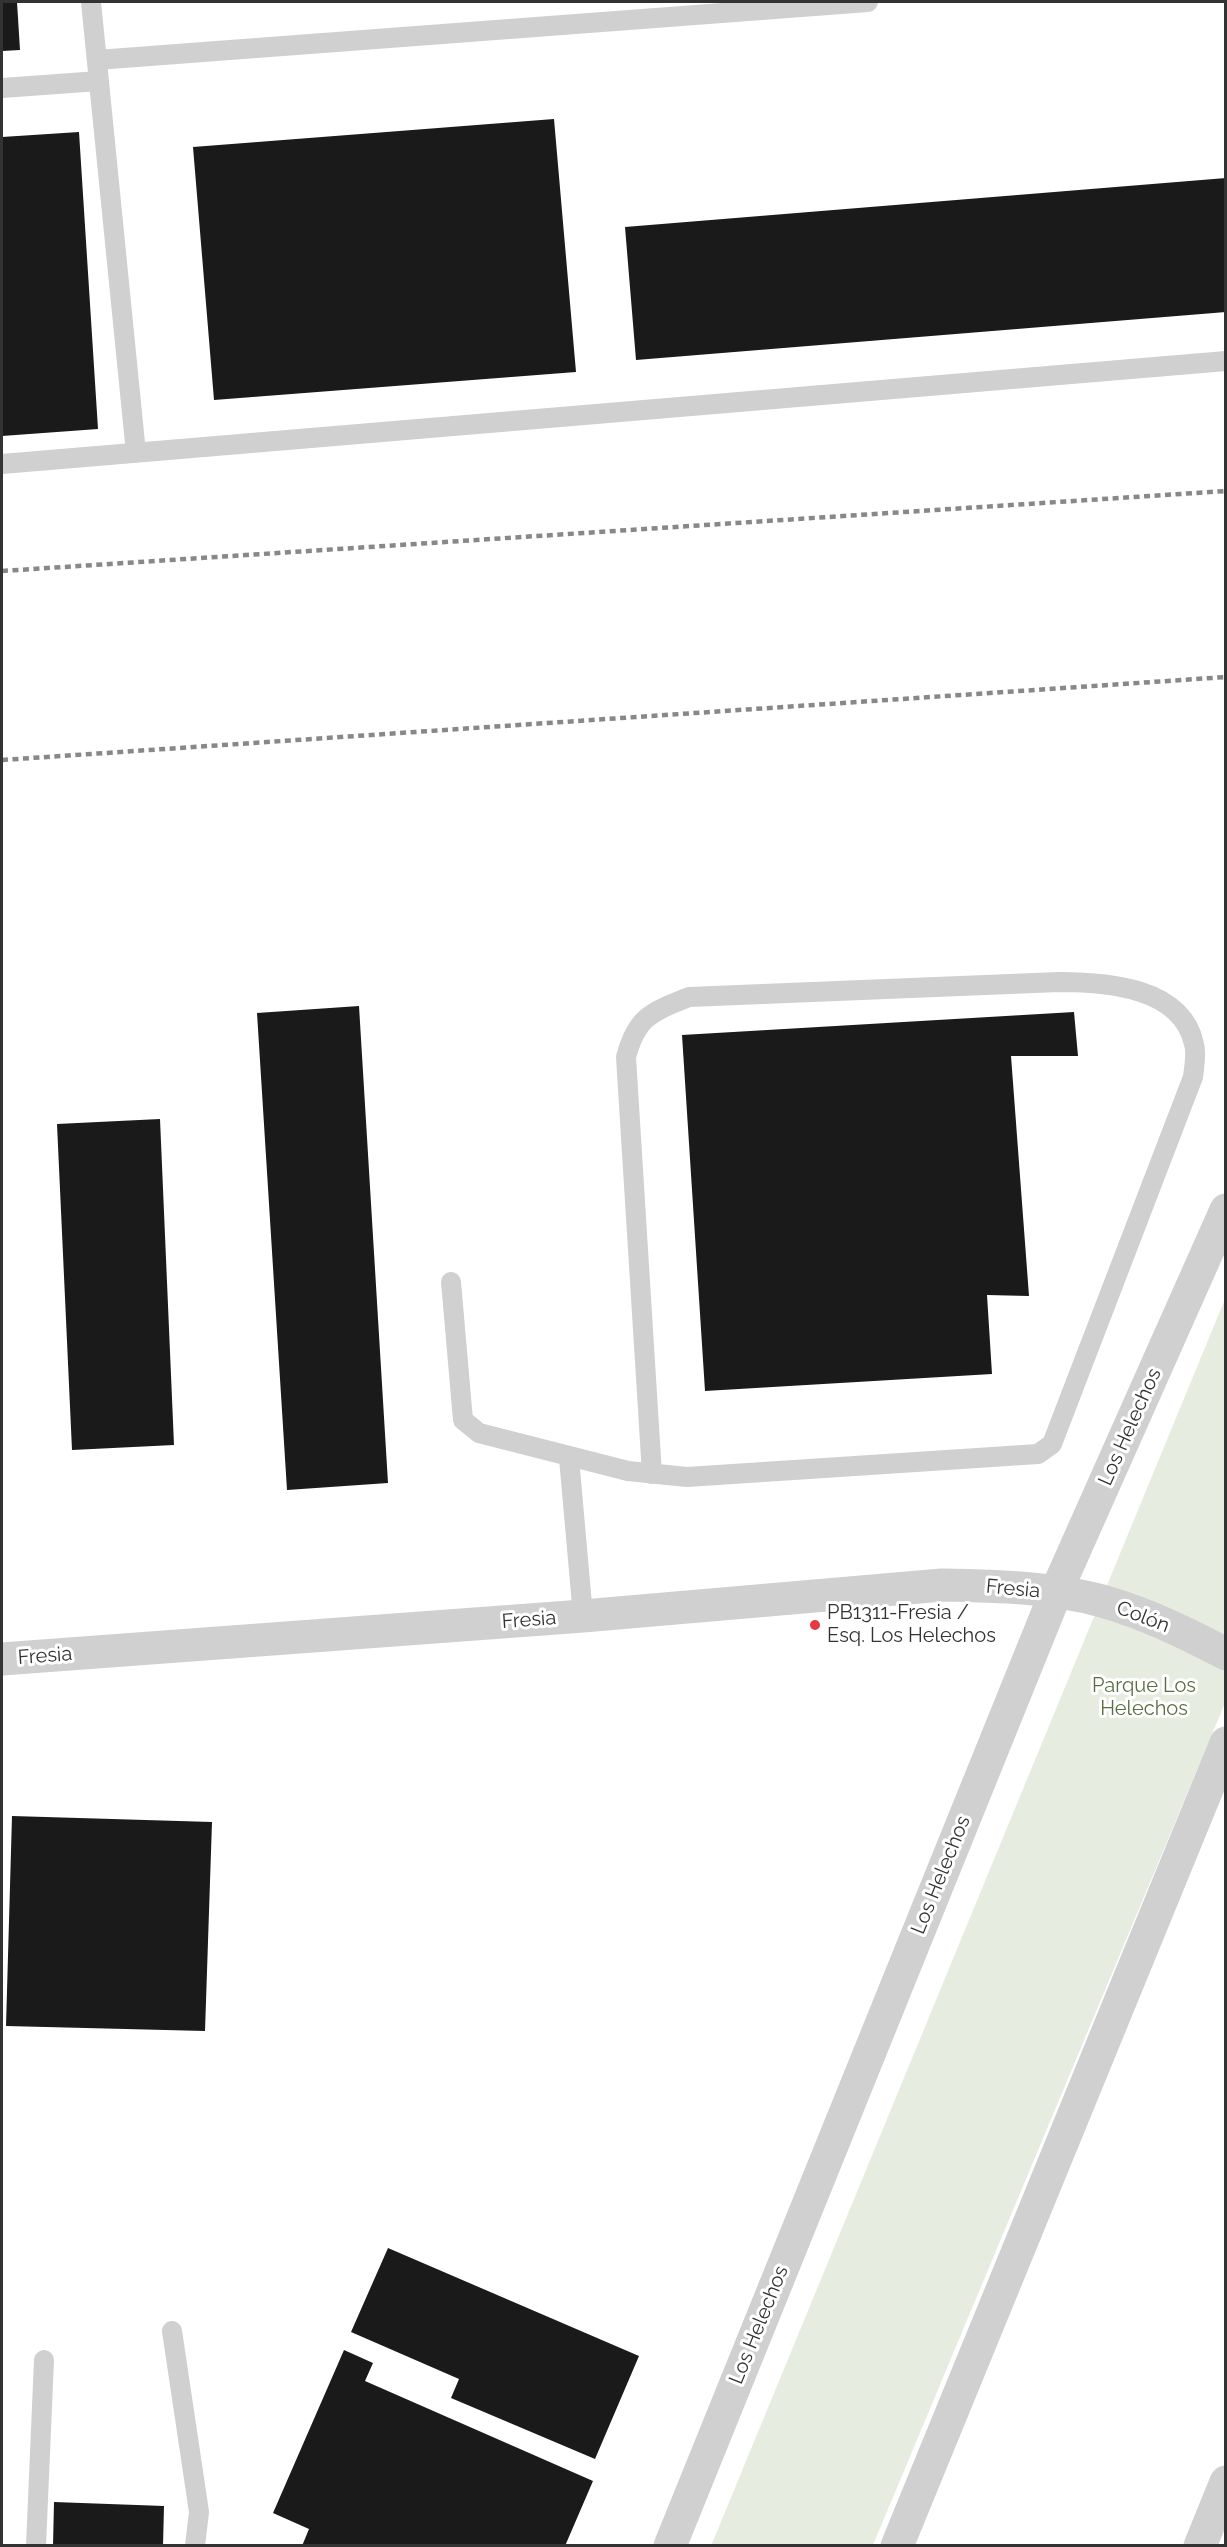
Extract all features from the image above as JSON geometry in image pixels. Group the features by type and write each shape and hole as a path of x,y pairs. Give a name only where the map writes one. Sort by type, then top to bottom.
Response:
{"street":[{"name":"Los Helechos","path":"670,2546 1056,1592 1226,1210"},
{"name":"Fresia","path":"2,1659 583,1616 942,1585 1056,1592"},
{"name":"Colón","path":"1056,1592 1101,1601 1155,1620 1226,1654"},
{"path":"900,2544 1226,1743"},
{"path":"1200,2546 1226,2482"}],"lane":[{"path":"91,2 136,453"},
{"path":"97,60 868,2"},
{"path":"2,88 99,81"},
{"path":"2,465 1226,361"},
{"path":"451,1282 463,1420 479,1433 569,1458 652,1474 687,1478 1038,1454 1052,1444 1193,1077 1195,1045 1186,1024 1172,1007 1155,996 1088,982 1059,982 689,997 644,1018 632,1035 626,1057 652,1474"},
{"path":"569,1458 583,1616"},
{"path":"172,2331 199,2512 195,2546"},
{"path":"36,2546 44,2360"}],"green space":[{"name":"Parque Los Helechos","path":"1225,1299 1225,1703 873,2545 711,2546"}],"building":[{"path":"2,2 17,2 20,50 2,51"},
{"path":"554,119 576,372 214,400 193,147"},
{"path":"79,132 98,429 2,436 2,137"},
{"path":"1226,178 1226,312 636,360 625,227"},
{"path":"359,1006 388,1483 287,1490 257,1013"},
{"path":"1074,1012 1078,1056 1011,1056 1029,1296 987,1295 992,1374 705,1391 682,1035"},
{"path":"160,1119 174,1445 72,1450 57,1124"},
{"path":"12,1816 212,1822 205,2031 6,2026"},
{"path":"388,2248 639,2356 595,2459 451,2398 459,2379 351,2332"},
{"path":"344,2350 373,2363 365,2381 593,2481 565,2546 302,2546 309,2529 273,2513"},
{"path":"54,2502 164,2506 163,2546 53,2546"}],"railway":[{"path":"2,571 1226,491"},
{"path":"2,760 1226,677"}],"place":[{"name":"PB1311-Fresia / Esq. Los Helechos","path":"815,1625"}]}
